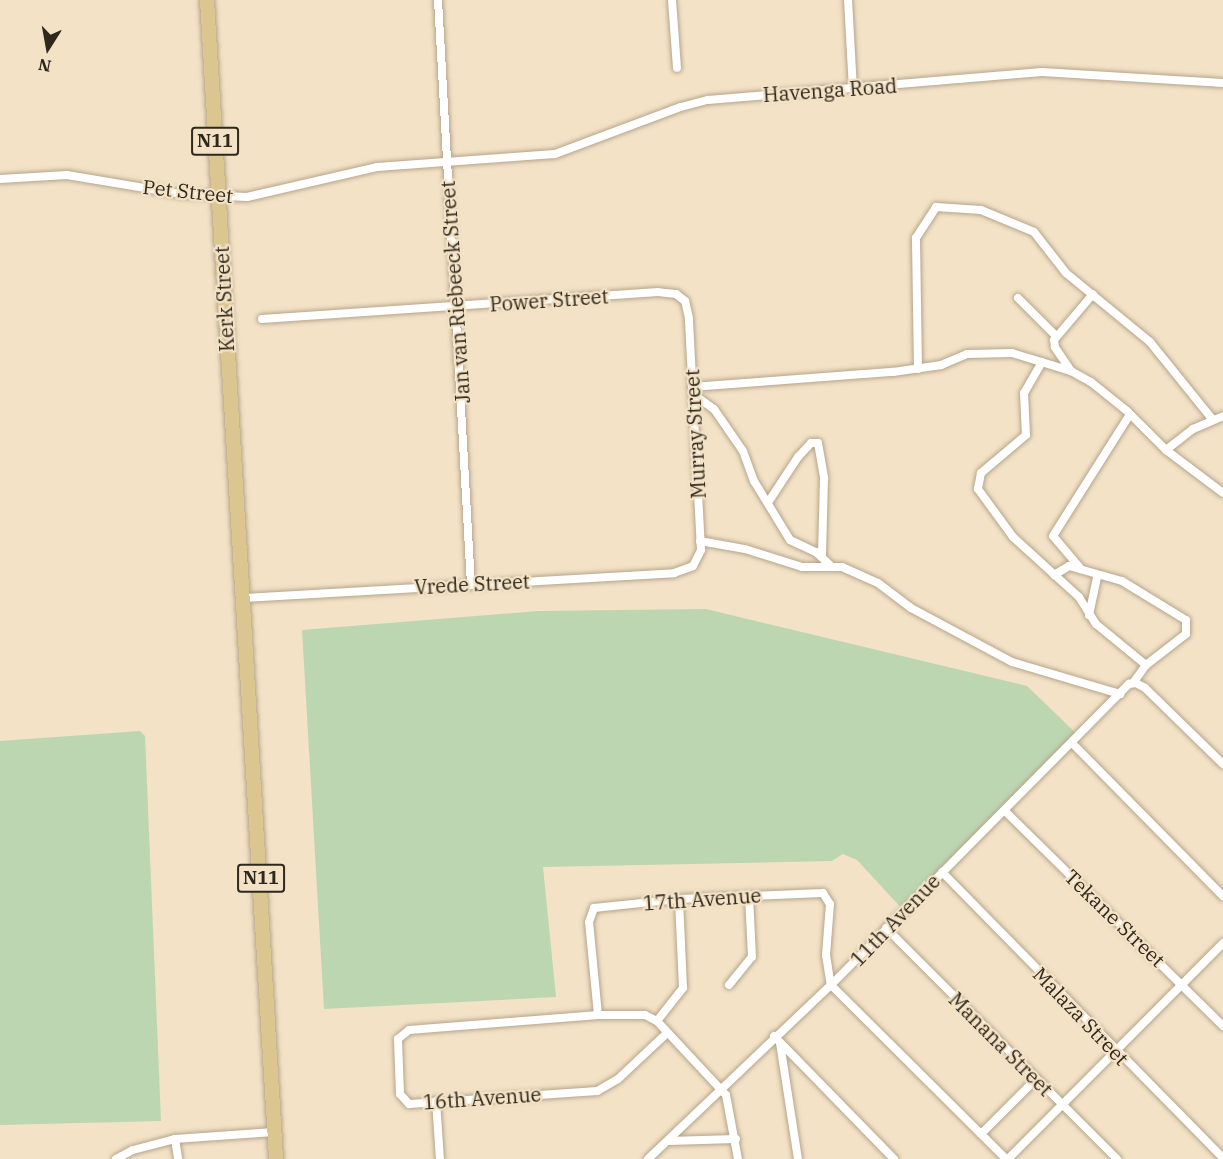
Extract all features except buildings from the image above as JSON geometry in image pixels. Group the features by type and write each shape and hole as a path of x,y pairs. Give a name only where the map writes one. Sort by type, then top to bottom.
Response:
{"highway":[{"name":"Kerk Street","path":"207,0 222,282 244,598"},
{"name":"N11","path":"244,598 276,1159"}],"street":[{"name":"Jan van Riebeeck Street","path":"438,0 471,584"},
{"path":"672,0 677,69"},
{"path":"848,0 853,89"},
{"name":"Havenga Road","path":"446,161 566,151 693,103 1052,72 1223,83"},
{"name":"Pet Street","path":"0,179 67,175 219,197 265,195 377,167 446,161"},
{"path":"918,369 916,238 936,207 981,210 1023,225 1041,239 1066,273 1150,342 1213,420"},
{"name":"Power Street","path":"262,319 658,292 676,294 687,306"},
{"path":"1071,371 1054,345 1056,336 1093,294"},
{"path":"1018,298 1056,336"},
{"name":"Murray Street","path":"687,306 700,541 696,562"},
{"path":"692,390 918,369 953,362 964,355 999,351 1071,371 1102,390 1166,450 1223,493"},
{"path":"1042,362 1024,393 1024,438 986,468 977,484 1006,530 1079,597 1089,615 1146,665"},
{"path":"692,390 719,416 743,451 754,481 769,501 792,542 822,556 831,566"},
{"path":"1082,570 1053,536 1130,414"},
{"path":"1166,450 1193,429 1223,416"},
{"path":"769,501 798,457 811,443 818,443 824,478 822,556"},
{"path":"700,541 745,549 802,567 831,566 878,583 900,601 1003,658 1120,694"},
{"name":"Vrede Street","path":"244,598 674,573 696,562"},
{"path":"1054,575 1064,566 1082,570 1097,577 1089,615"},
{"name":"11th Avenue","path":"648,1159 777,1039 942,872 1006,812 1120,694 1137,684 1146,665 1186,634 1186,620 1131,584 1097,577"},
{"path":"1137,684 1223,764"},
{"path":"1073,744 1223,896"},
{"name":"Tekane Street","path":"1006,812 1223,1026"},
{"name":"Malaza Street","path":"942,872 1115,1051 1223,1158"},
{"name":"17th Avenue","path":"598,1015 590,911 597,907 679,899 813,891 828,897 826,955 831,984"},
{"path":"729,985 752,957 748,895"},
{"path":"679,899 683,988 657,1021 722,1089 736,1140 738,1159"},
{"name":"Manana Street","path":"886,928 1117,1159"},
{"path":"831,984 1007,1159 1223,943"},
{"name":"16th Avenue","path":"657,1021 645,1014 598,1015 404,1031 398,1044 400,1097 409,1104 597,1091 618,1079 667,1033"},
{"path":"777,1039 798,1159"},
{"path":"777,1039 894,1159"},
{"path":"981,1134 1036,1079"},
{"path":"436,1101 440,1159"},
{"path":"116,1159 133,1150 175,1139 274,1132"},
{"path":"175,1139 178,1159"},
{"path":"668,1141 736,1140"}],"green space":[{"path":"706,609 1027,686 1080,737 906,913 857,860 843,854 832,861 543,867 556,997 324,1009 302,630 539,611"},
{"path":"140,731 145,736 161,1121 0,1125 0,741"}]}
